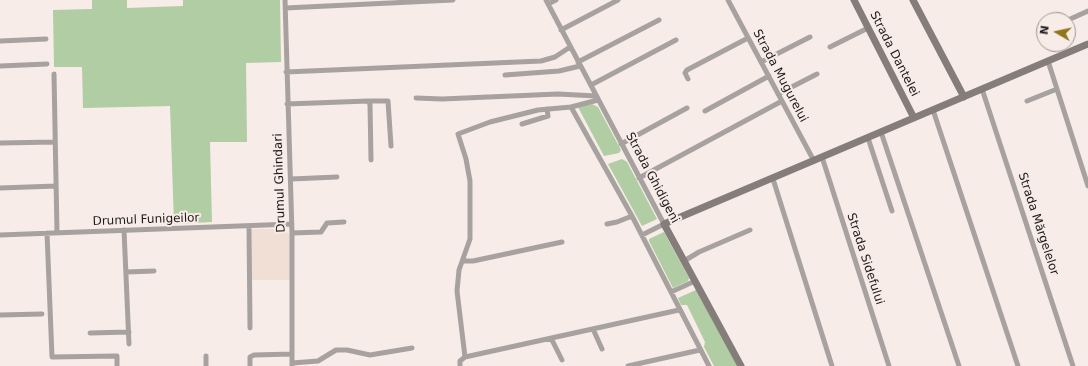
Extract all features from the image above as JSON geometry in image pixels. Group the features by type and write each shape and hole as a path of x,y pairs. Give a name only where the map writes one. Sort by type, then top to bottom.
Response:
{"street":[{"name":"Drumul Ghindari","path":"284,0 292,224 292,365"},
{"path":"285,8 453,0"},
{"path":"547,2 556,0"},
{"path":"561,30 618,0"},
{"name":"Strada Mugurelui","path":"728,0 814,161"},
{"name":"Strada Dantelei","path":"854,0 914,118"},
{"path":"913,0 964,97"},
{"name":"Strada Ghidigeni","path":"547,2 639,178 741,366"},
{"path":"1076,16 1088,11"},
{"path":"505,75 559,71 579,64 659,20"},
{"path":"830,47 868,28"},
{"path":"761,62 810,37"},
{"path":"688,79 685,73 687,70 748,38"},
{"path":"0,41 46,39"},
{"path":"590,85 676,40"},
{"path":"642,235 664,224 1088,44"},
{"path":"286,72 541,61 555,57 570,47"},
{"path":"1048,61 1088,186"},
{"path":"0,66 47,64"},
{"path":"54,74 57,233"},
{"path":"778,94 817,74"},
{"path":"705,111 769,76"},
{"name":"Strada Mărgelelor","path":"982,89 1073,366"},
{"path":"1028,101 1057,89"},
{"path":"416,98 442,99 558,94 597,98"},
{"path":"465,357 457,291 459,270 468,247 471,233 470,181 466,159 458,134 490,122 547,109 572,107 597,98"},
{"path":"368,101 370,104 371,160"},
{"path":"287,104 388,101 390,146"},
{"path":"639,178 782,101"},
{"path":"572,107 632,216 709,366"},
{"path":"621,144 687,108"},
{"path":"522,124 548,116 547,109"},
{"path":"933,110 1018,366"},
{"path":"881,132 958,366"},
{"path":"868,138 892,212"},
{"path":"0,143 55,142"},
{"name":"Strada Sidefului","path":"822,157 889,366"},
{"path":"291,179 337,177"},
{"path":"773,178 832,366"},
{"path":"0,188 56,186"},
{"path":"607,224 632,216"},
{"path":"292,233 321,232 327,223 344,222"},
{"name":"Drumul Funigeilor","path":"0,235 292,224"},
{"path":"249,226 250,328"},
{"path":"124,230 129,344"},
{"path":"684,261 699,252 750,230"},
{"path":"47,233 52,357 117,356 117,366"},
{"path":"463,261 473,261 562,242"},
{"path":"126,272 154,271"},
{"path":"671,292 695,281"},
{"path":"460,364 465,357 679,310"},
{"path":"0,315 42,314"},
{"path":"593,329 602,349"},
{"path":"90,333 129,332"},
{"path":"551,338 562,360"},
{"path":"292,365 318,361 336,350 347,350 370,355 412,348"},
{"path":"628,366 700,350"},
{"path":"250,366 250,359 254,355 292,354"},
{"path":"206,356 206,366"}],"shaded area":[{"path":"252,229 279,229 287,232 291,236 291,280 252,280"}],"green space":[{"path":"92,0 127,0 127,8 183,6 183,0 280,0 281,62 246,63 247,142 210,142 212,222 174,224 170,106 83,108 82,67 54,67 53,10 92,9"},
{"path":"592,104 598,107 621,150 619,153 604,156 578,107"},
{"path":"622,159 627,162 657,219 642,226 608,164"},
{"path":"664,232 689,278 688,281 673,288 649,241 649,239"},
{"path":"696,290 738,366 714,366 704,347 705,342 687,305 681,305 678,298"}]}
